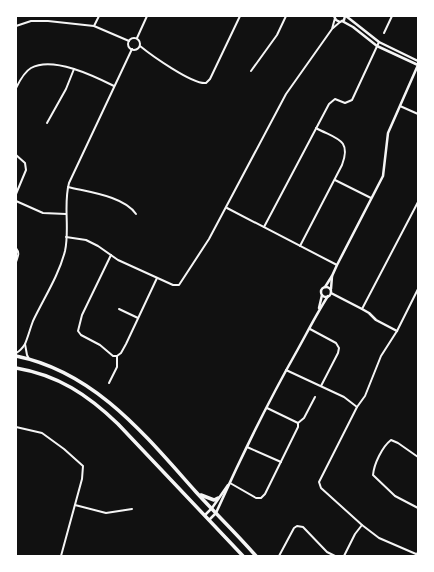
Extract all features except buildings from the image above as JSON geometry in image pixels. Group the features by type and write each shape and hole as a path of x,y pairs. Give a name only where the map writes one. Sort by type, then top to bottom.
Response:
{"highway":[{"path":"16,356 30,359 75,378 93,389 134,425 256,556"},
{"path":"16,368 36,372 61,381 100,406 243,556"},
{"path":"196,492 214,500 218,498"}],"street":[{"path":"94,26 99,16"},
{"path":"137,38 147,16"},
{"path":"137,38 140,41 140,46 162,64 199,82 206,83 210,79 240,16"},
{"path":"251,71 278,35 286,16"},
{"path":"66,237 86,240 111,255 157,278 173,285 179,285 209,240 227,208 286,94 332,29 346,16 379,42 418,60"},
{"path":"384,33 392,16"},
{"path":"319,310 322,295 321,290 325,287 332,276 385,171 388,133 418,65 377,46 353,27 334,17 332,29"},
{"path":"16,26 31,21 48,21 94,26 129,41"},
{"path":"129,41 132,38 137,38"},
{"path":"129,41 129,46 132,49"},
{"path":"264,227 329,104 332,100 345,103 352,100 379,42"},
{"path":"132,49 137,49 140,46"},
{"path":"16,353 21,350 25,343 32,324 58,269 65,249 67,214 66,193 68,187 132,49"},
{"path":"16,88 19,81 29,69 38,65 52,64 74,69 96,77 114,86"},
{"path":"47,123 66,89 74,69"},
{"path":"400,106 418,114"},
{"path":"300,246 344,160 345,145 341,141 316,128"},
{"path":"16,155 26,163 26,170 16,194"},
{"path":"335,180 372,199"},
{"path":"68,187 110,198 128,205 136,214"},
{"path":"16,201 43,213 67,214"},
{"path":"362,309 418,202"},
{"path":"227,208 337,265"},
{"path":"16,248 19,256 16,262"},
{"path":"111,255 82,315 78,331 81,335 100,345 113,356 117,356"},
{"path":"209,520 216,513 226,494 247,446 286,370 310,329 319,310 331,293 332,276"},
{"path":"109,383 117,367 117,356 121,353 126,344 157,278"},
{"path":"325,287 328,287 331,290"},
{"path":"417,554 379,538 362,526 321,488 319,482 356,407 365,396 381,356 397,331 418,290"},
{"path":"331,293 370,313 376,320 397,331"},
{"path":"322,295 328,296"},
{"path":"119,309 138,318"},
{"path":"310,329 336,343 339,348 338,353 321,386"},
{"path":"25,343 27,355 30,359"},
{"path":"286,370 344,397 356,407"},
{"path":"230,483 256,498 261,498 265,494 298,427 298,423 304,418 315,397"},
{"path":"267,408 298,423"},
{"path":"16,427 42,433 64,449 83,466 82,479 61,556"},
{"path":"418,457 391,440 386,444 374,469 373,475 394,496 418,508"},
{"path":"247,446 281,462"},
{"path":"205,515 212,508 230,483"},
{"path":"75,505 106,513 132,509"},
{"path":"279,556 294,528 297,526 303,527 327,552 335,556"},
{"path":"344,556 355,534 362,526"}]}
